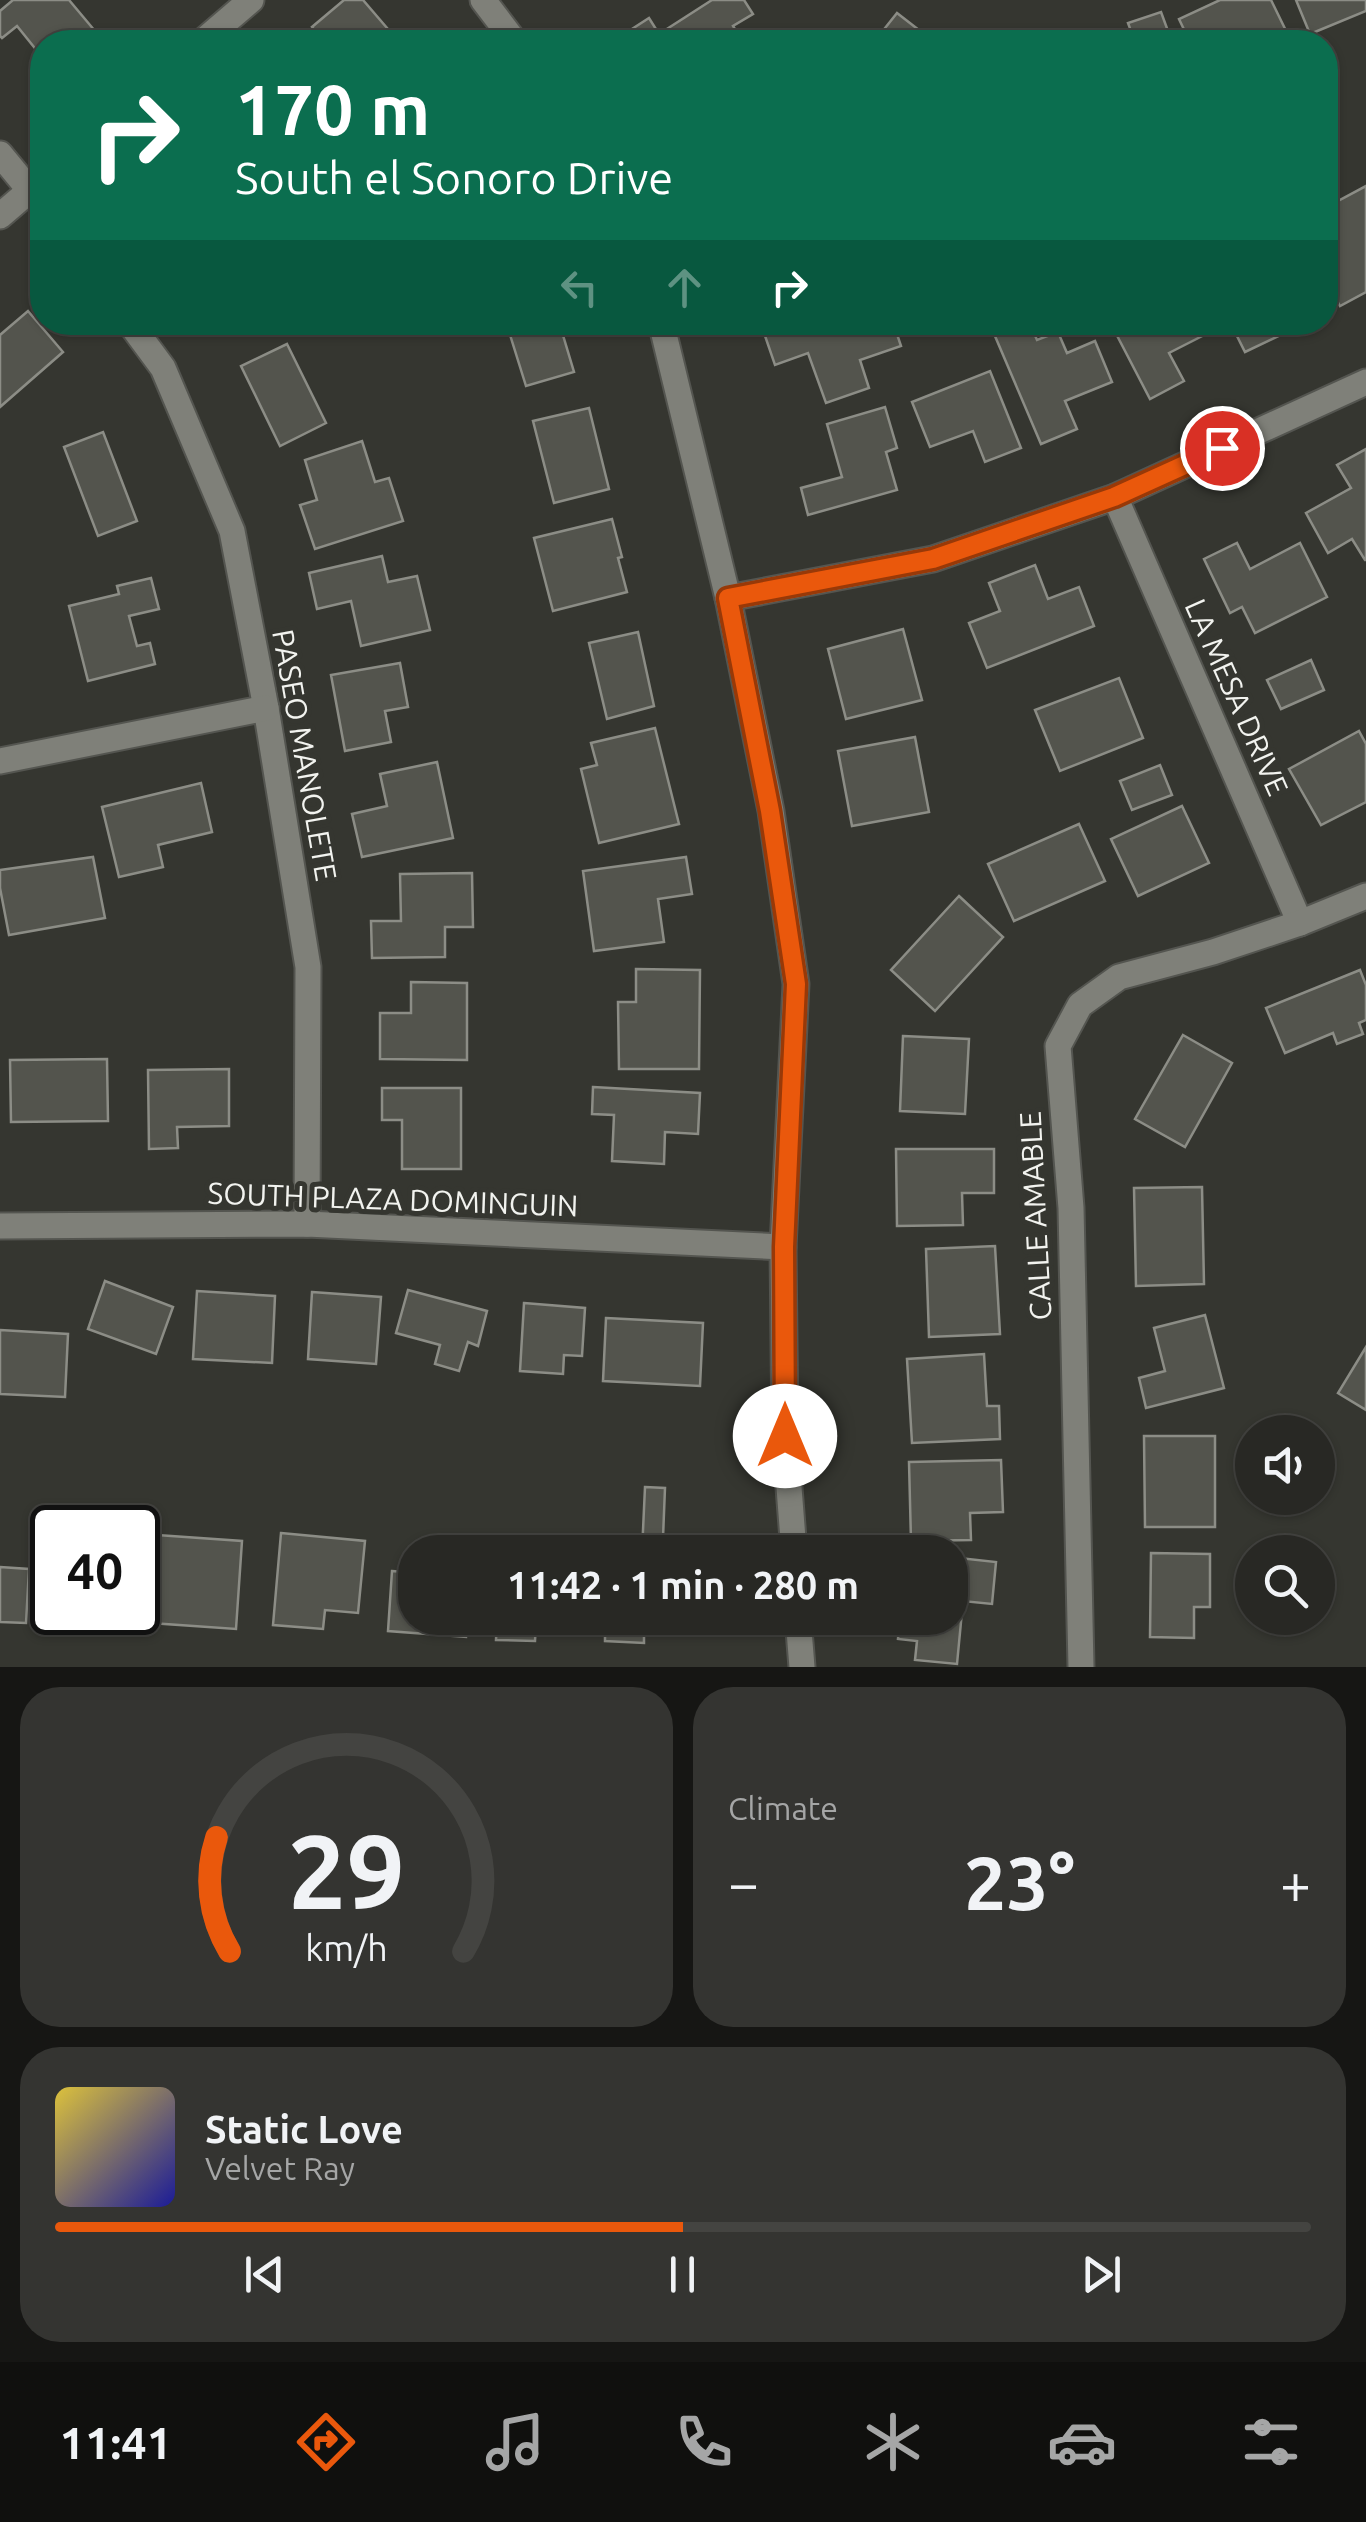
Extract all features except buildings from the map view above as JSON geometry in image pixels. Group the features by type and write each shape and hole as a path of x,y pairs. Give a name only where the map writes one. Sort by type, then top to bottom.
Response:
{"street":[{"path":"216,30 252,0"},
{"path":"483,0 506,30"},
{"path":"0,154 30,182"},
{"path":"0,216 30,197"},
{"name":"PASEO MANOLETE","path":"139,335 163,368 232,531 266,708 308,967 307,1224"},
{"path":"664,335 728,598 770,811 796,984 784,1247 785,1436 793,1535"},
{"path":"728,598 933,559 1114,497 1366,382"},
{"name":"LA MESA DRIVE","path":"1114,497 1300,923"},
{"path":"0,761 266,708"},
{"name":"CALLE AMABLE","path":"1081,1667 1071,1208 1058,1046 1080,1005 1120,977 1212,952 1366,896"},
{"name":"SOUTH PLAZA DOMINGUIN","path":"0,1226 307,1224 784,1247"},
{"path":"799,1635 802,1667"}],"route":[{"path":"785,1436 784,1247 796,984 770,811 728,598 933,559 1114,497 1222,448"}]}
